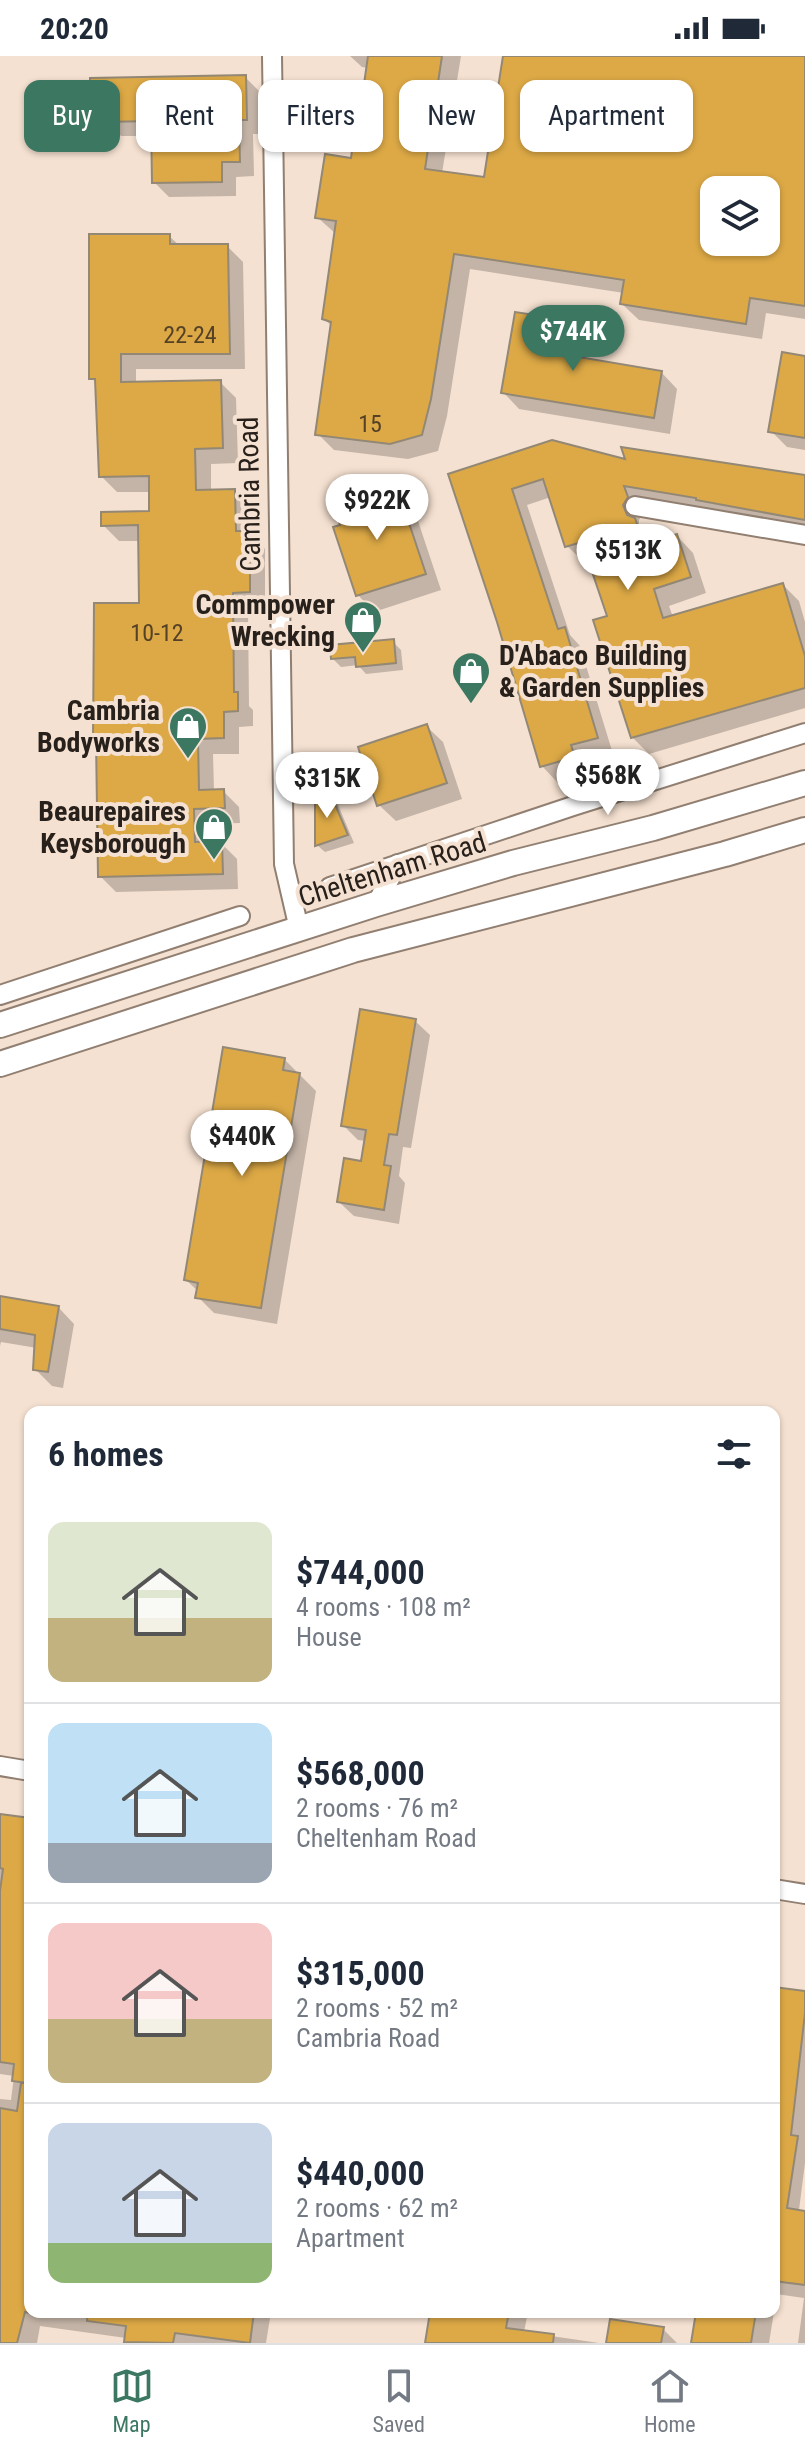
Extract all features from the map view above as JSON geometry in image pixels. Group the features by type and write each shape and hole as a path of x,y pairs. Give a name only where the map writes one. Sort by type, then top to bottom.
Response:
{"main road":[{"name":"Cheltenham Road","path":"0,1025 376,904 805,783"},
{"path":"0,1064 353,950 725,854 805,830"},
{"path":"299,929 315,963"}],"street":[{"name":"Cambria Road","path":"272,56 284,864 299,929"},
{"path":"635,506 805,535"},
{"name":"Cheltenham Road","path":"330,887 805,733"},
{"path":"376,904 398,864"},
{"path":"0,995 240,916"},
{"path":"155,945 164,947 173,959 186,965"},
{"path":"0,1766 24,1770"},
{"path":"780,1890 805,1894"}],"building":[{"path":"368,56 442,56 438,80 399,80 399,152 428,152 425,169 484,177 488,152 504,152 504,80 499,80 503,56 805,56 805,306 750,298 746,324 620,304 624,280 454,254 431,399 422,435 390,444 315,435 331,322 322,319 336,221 315,218 325,154 351,158 352,152 383,152 383,80 365,80"},
{"path":"246,75 247,120 242,120 242,80 136,80 136,121 120,122 120,80 90,78"},
{"path":"152,152 240,152 240,162 222,162 222,182 152,183"},
{"path":"89,234 170,234 170,244 228,244 230,354 121,354 121,382 221,380 223,448 195,449 196,490 235,489 236,531 250,531 250,592 233,593 234,692 238,692 238,711 224,712 224,738 198,739 199,790 224,789 225,808 194,809 195,842 222,841 223,874 98,877 96,740 93,741 94,603 139,603 138,525 101,526 101,512 149,511 149,476 99,477 95,379 89,379"},
{"path":"515,312 560,319 555,353 662,371 654,418 501,393"},
{"path":"782,352 805,356 805,438 768,432"},
{"path":"552,440 625,459 621,447 805,475 805,520 624,486 628,497 623,505 627,515 635,518 644,545 677,534 691,577 654,589 663,618 783,583 805,656 805,688 631,738 593,620 607,616 582,542 565,547 543,479 512,489 558,629 565,627 598,738 571,745 575,757 540,767 497,622 448,474"},
{"path":"397,487 426,574 356,596 333,527 340,525 334,507"},
{"path":"394,639 396,663 356,667 355,657 331,659 330,645"},
{"path":"427,724 447,783 377,806 358,747"},
{"path":"329,790 348,835 315,846 315,794"},
{"path":"360,1009 416,1019 397,1135 389,1134 384,1165 391,1166 384,1210 337,1202 344,1158 361,1161 366,1130 341,1126"},
{"path":"223,1047 285,1058 283,1070 300,1073 261,1308 195,1298 198,1283 184,1280"},
{"path":"0,1296 59,1306 48,1372 33,1370 35,1335 0,1329"},
{"path":"0,1814 24,1817 24,2083 12,2081 14,2064 0,2062 0,1891 3,1869 0,1868"},
{"path":"780,1988 805,1991 791,2135 798,2136 787,2208 805,2211 805,2285 780,2282"},
{"path":"21,2083 24,2083 24,2316 17,2343 0,2343 0,2108 17,2111"},
{"path":"87,2318 253,2318 250,2343 175,2333 173,2343 124,2342 126,2326 87,2321"},
{"path":"429,2318 508,2318 506,2328 554,2334 553,2343 425,2343"},
{"path":"695,2318 755,2318 751,2343 691,2343"},
{"path":"610,2319 664,2327 661,2343 606,2343"}],"place":[{"name":"Commpower Wrecking","path":"363,654"},
{"name":"D'Abaco Building & Garden Supplies","path":"471,705"},
{"name":"Cambria Bodyworks","path":"188,760"},
{"name":"Beaurepaires Keysborough","path":"214,861"}]}
